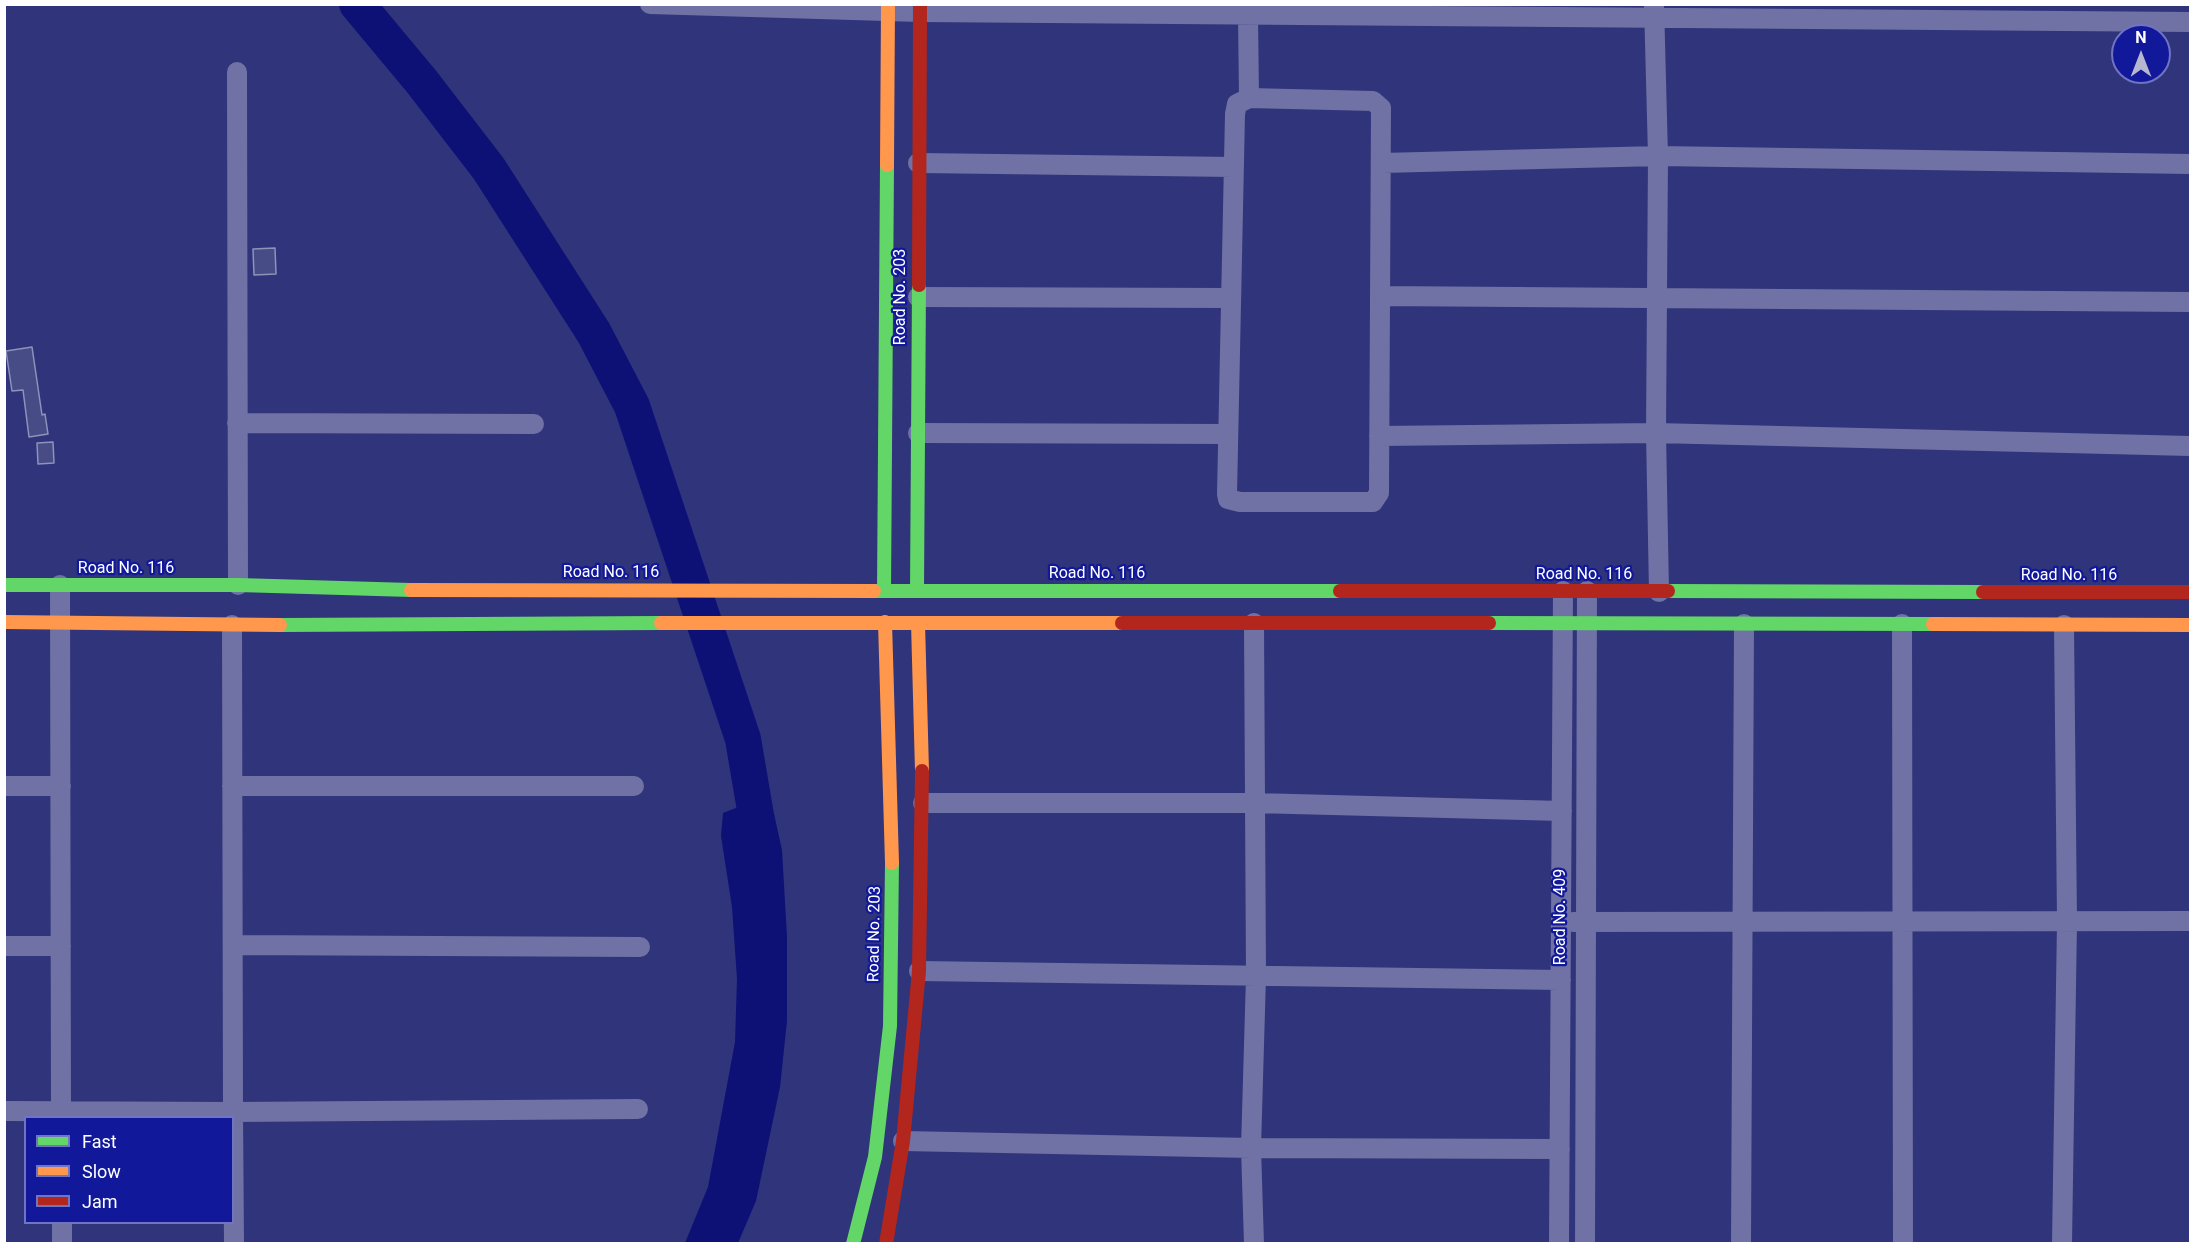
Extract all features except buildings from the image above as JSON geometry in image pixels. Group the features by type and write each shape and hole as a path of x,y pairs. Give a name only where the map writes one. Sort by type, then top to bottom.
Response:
{"street":[{"path":"650,4 1248,15 1793,12 2190,22"},
{"name":"Road No. 203","path":"884,590 888,7"},
{"name":"Road No. 203","path":"917,590 920,8"},
{"path":"1654,11 1658,156 1656,433 1659,592"},
{"path":"1248,15 1249,98"},
{"path":"237,72 238,585"},
{"path":"1249,98 1378,103 1382,163 1379,493 1373,502 1240,502 1228,499 1237,104 1249,98"},
{"path":"1382,163 1658,156 2190,164"},
{"path":"918,163 1234,167"},
{"path":"1381,296 2190,302"},
{"path":"918,297 1231,298"},
{"path":"237,423 534,424"},
{"path":"918,433 1228,434"},
{"path":"1379,436 1656,433 2190,446"},
{"name":"Road No. 116","path":"4,585 238,585 416,590 2190,592"},
{"path":"60,585 61,1115"},
{"name":"Road No. 409","path":"1559,1244 1563,591"},
{"name":"Road No. 409","path":"1585,1244 1587,591"},
{"path":"4,622 232,625 630,622 2190,625"},
{"name":"Road No. 203","path":"853,1244 875,1157 890,1026 893,892 885,622"},
{"path":"886,1244 903,1141 919,971 922,804 918,623"},
{"path":"1254,624 1256,976 1251,1148 1254,1244"},
{"path":"1741,1244 1744,624"},
{"path":"1902,624 1903,1244"},
{"path":"232,625 233,1116"},
{"path":"2062,1244 2067,922 2064,625"},
{"path":"4,786 61,786"},
{"path":"232,786 634,786"},
{"path":"922,804 1255,804 1562,810"},
{"path":"1561,922 2190,921"},
{"path":"233,945 640,947"},
{"path":"4,946 61,946"},
{"path":"919,971 1561,981"},
{"path":"4,1111 61,1115 638,1109"},
{"path":"903,1141 1251,1148 1560,1149"},
{"path":"62,1224 62,1244"},
{"path":"234,1224 234,1244"}],"shaded area":[{"path":"741,806 774,814 782,850 787,937 787,1021 780,1087 756,1201 738,1243 685,1243 708,1187 735,1042 737,979 732,907 721,836 723,813"}],"waterway":[{"path":"357,4 422,82 489,169 594,333 632,406 743,739 763,857"}],"traffic: fast":[{"path":"884,590 887,165"},
{"path":"917,590 919,285"},
{"path":"4,585 238,585 411,590"},
{"path":"874,591 1340,591"},
{"path":"1668,591 1983,592"},
{"path":"280,625 661,623"},
{"path":"1489,623 1933,624"},
{"path":"853,1244 875,1157 890,1026 892,863"}],"traffic: slow":[{"path":"887,165 888,4"},
{"path":"411,590 874,591"},
{"path":"4,622 280,625"},
{"path":"885,622 892,863"},
{"path":"661,623 1122,623"},
{"path":"918,623 922,771"},
{"path":"1933,624 2190,625"}],"traffic: jam":[{"path":"919,285 920,4"},
{"path":"1340,591 1668,591"},
{"path":"1983,592 2190,592"},
{"path":"1122,623 1489,623"},
{"path":"886,1244 903,1141 919,971 922,771"}]}
